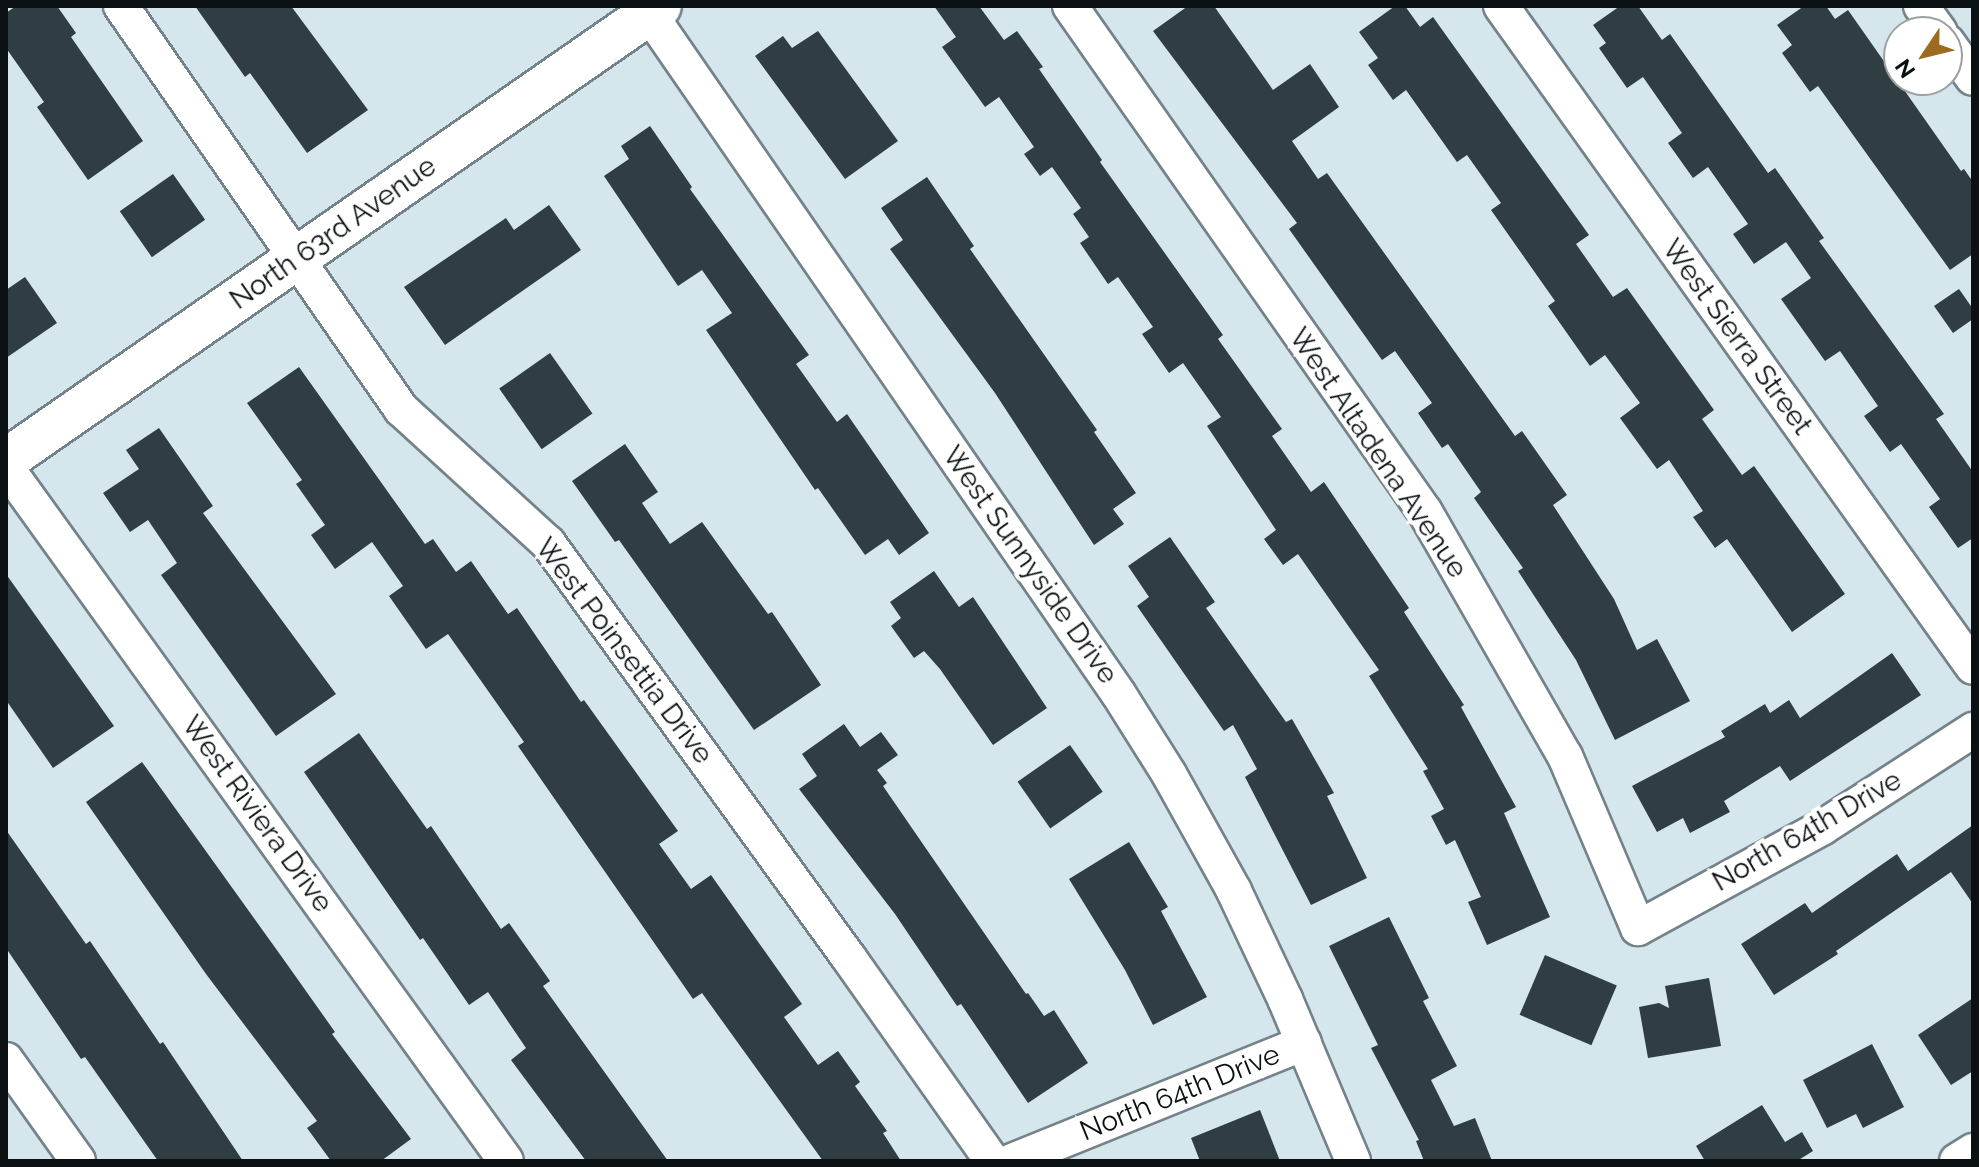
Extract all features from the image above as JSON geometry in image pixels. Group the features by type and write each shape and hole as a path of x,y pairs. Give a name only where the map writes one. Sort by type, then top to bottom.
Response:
{"street":[{"name":"West Poinsettia Drive","path":"121,6 294,260 401,409 548,543 992,1161"},
{"name":"West Altadena Avenue","path":"1070,6 1425,512 1565,756 1638,928"},
{"name":"West Sierra Street","path":"1501,6 1973,667"},
{"name":"North 63rd Avenue","path":"6,460 651,8"},
{"name":"West Sunnyside Drive","path":"651,8 1118,693 1234,891 1304,1043 1353,1161"},
{"name":"West Riviera Drive","path":"6,467 506,1161"},
{"name":"North 64th Drive","path":"1638,928 1823,827 1973,730"},
{"name":"North 64th Drive","path":"1012,1161 1304,1043"},
{"path":"6,1060 78,1161"},
{"path":"1957,1161 1973,1151"}],"building":[{"path":"16,6 57,6 76,33 71,37 143,141 88,180 37,107 44,102 6,48 6,13"},
{"path":"195,6 291,6 368,110 307,153 250,73 245,77"},
{"path":"934,6 979,6 1004,40 1017,31 1043,67 1039,69 1102,160 1100,162 1223,335 1218,339 1282,429 1272,436 1311,492 1324,482 1409,608 1404,612 1464,705 1461,707 1516,807 1504,813 1550,917 1487,945 1468,902 1481,897 1455,840 1446,845 1431,816 1444,809 1423,771 1428,769 1369,676 1379,670 1298,554 1283,565 1264,539 1276,530 1207,426 1221,417 1183,363 1169,373 1142,334 1153,327 1118,277 1108,284 1080,243 1089,237 1073,214 1081,208 1052,167 1040,176 1024,154 1034,147 999,97 985,107 942,47 956,37"},
{"path":"1188,6 1214,6 1273,90 1310,64 1339,107 1292,141 1318,179 1327,173 1515,436 1522,431 1567,495 1553,505 1614,599 1637,650 1657,639 1690,701 1615,740 1576,660 1518,571 1523,568 1474,498 1481,492 1448,444 1442,448 1418,413 1432,403 1395,351 1382,360 1289,229 1297,223 1153,31"},
{"path":"1395,6 1405,6 1420,27 1433,17 1589,235 1576,244 1613,297 1627,288 1714,410 1702,419 1742,475 1754,466 1845,594 1792,632 1727,539 1715,548 1693,517 1703,511 1669,460 1657,469 1620,418 1640,403 1605,355 1590,366 1548,306 1555,301 1491,210 1501,203 1467,155 1457,162 1406,90 1393,100 1368,65 1378,58 1359,32"},
{"path":"1620,6 1638,6 1662,40 1670,34 1768,173 1775,168 1824,238 1819,241 1944,414 1936,419 1973,472 1973,538 1958,548 1929,507 1940,499 1901,444 1890,452 1864,416 1878,406 1840,351 1825,361 1781,299 1811,278 1786,242 1754,264 1733,234 1748,224 1708,167 1693,178 1668,143 1682,133 1643,77 1627,88 1599,48 1606,43 1593,25"},
{"path":"1804,6 1826,6 1835,19 1848,10 1883,60 1883,96 1908,96 1961,171 1964,169 1973,182 1973,254 1950,270 1818,86 1810,92 1782,53 1792,45 1777,25"},
{"path":"818,31 898,141 845,179 755,56 783,36 792,48"},
{"path":"650,126 692,187 690,189 809,355 796,364 837,422 847,414 929,533 899,555 888,539 865,555 818,488 815,490 706,330 732,313 702,270 678,286 604,176 629,159 621,146"},
{"path":"173,174 205,220 152,257 120,211"},
{"path":"927,177 974,246 970,249 1097,430 1094,432 1136,493 1113,509 1124,524 1094,545 995,393 890,249 903,240 881,208"},
{"path":"549,205 581,250 445,345 404,287 506,218 514,230"},
{"path":"25,277 57,323 6,358 6,290"},
{"path":"1959,289 1973,309 1973,319 1953,333 1934,306"},
{"path":"550,353 592,414 542,449 499,389"},
{"path":"299,367 425,544 433,539 456,572 471,561 508,614 517,608 581,702 584,700 678,831 659,844 691,889 711,875 802,1004 784,1017 818,1065 838,1051 860,1082 855,1086 887,1131 883,1133 901,1161 823,1161 702,993 693,999 518,746 524,742 448,634 426,649 389,596 403,586 372,542 335,569 311,535 325,525 296,484 302,480 247,403"},
{"path":"159,428 213,506 203,513 336,694 276,736 161,575 177,563 148,520 130,532 103,493 139,469 126,450"},
{"path":"625,444 658,492 642,503 670,544 702,522 768,614 772,612 821,685 754,730 619,540 615,542 572,481"},
{"path":"1170,537 1215,602 1206,608 1286,722 1292,719 1334,793 1327,796 1367,878 1311,905 1245,777 1257,769 1233,725 1224,731 1137,606 1149,597 1128,566"},
{"path":"934,571 959,607 973,597 1047,708 993,745 940,669 924,651 914,658 891,626 901,618 890,602"},
{"path":"6,574 114,726 53,768 6,700"},
{"path":"1892,653 1921,695 1790,781 1780,766 1724,801 1730,812 1690,833 1683,818 1657,832 1632,786 1725,737 1721,731 1765,704 1770,713 1789,700 1800,718"},
{"path":"844,724 860,747 881,732 898,755 877,770 887,783 883,786 1026,994 1044,1016 1054,1010 1088,1063 1028,1103 961,1004 957,1006 895,914 799,789 817,776 802,754"},
{"path":"359,733 427,829 431,826 501,929 509,923 550,981 543,986 668,1161 586,1161 511,1060 526,1048 488,992 469,1005 423,938 420,940 304,772"},
{"path":"1070,745 1103,792 1050,828 1018,782"},
{"path":"142,762 335,1032 332,1034 411,1139 381,1161 331,1161 307,1128 317,1121 206,974 86,802"},
{"path":"1973,825 1973,904 1951,872 1836,951 1838,954 1774,995 1741,944 1805,903 1812,913 1897,854 1908,871"},
{"path":"6,830 86,944 90,941 160,1044 163,1042 243,1161 158,1161 85,1057 81,1059 6,948"},
{"path":"1129,842 1168,907 1161,911 1207,997 1153,1025 1125,970 1069,879"},
{"path":"1389,917 1429,998 1423,1001 1457,1066 1431,1080 1454,1126 1475,1118 1492,1161 1424,1161 1416,1141 1419,1140 1371,1048 1378,1045 1329,946"},
{"path":"1545,955 1617,985 1591,1045 1520,1015"},
{"path":"1709,978 1721,1046 1648,1058 1639,1007 1659,1003 1669,1008 1665,986"},
{"path":"1973,998 1973,1071 1951,1085 1918,1035"},
{"path":"1872,1044 1904,1107 1863,1128 1856,1114 1827,1128 1803,1080"},
{"path":"1762,1105 1785,1142 1802,1132 1813,1151 1797,1161 1705,1161 1696,1146"},
{"path":"1260,1110 1280,1161 1200,1161 1191,1138"}]}
